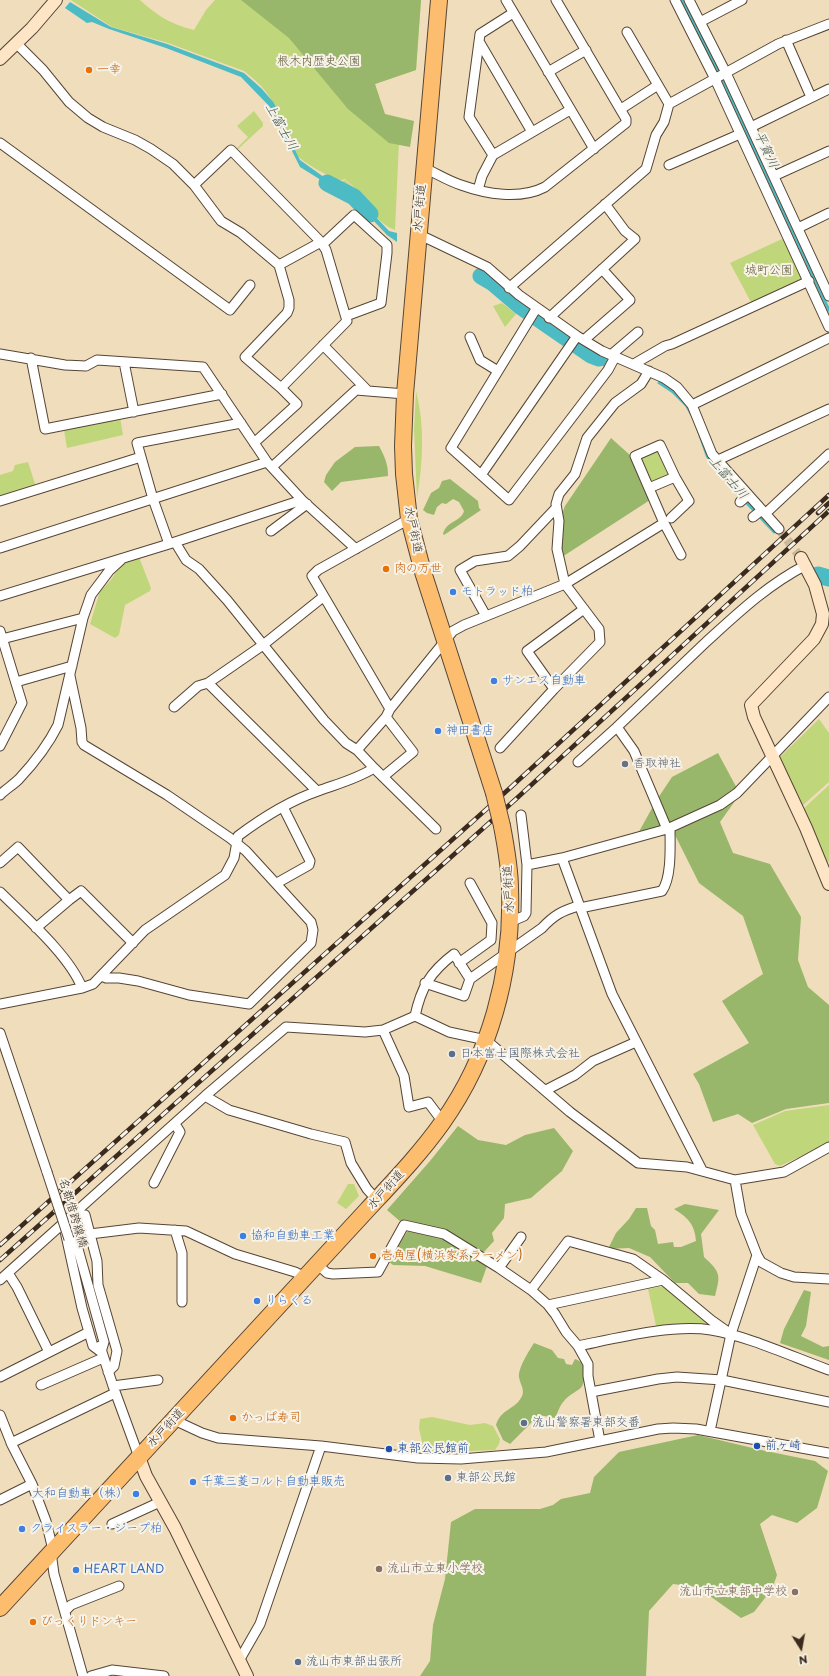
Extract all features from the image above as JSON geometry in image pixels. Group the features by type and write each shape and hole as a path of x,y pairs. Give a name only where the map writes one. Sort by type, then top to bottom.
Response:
{"highway":[{"name":"水戸街道","path":"0,1608 426,1145 443,1122 462,1090 486,1040 500,992 508,952 510,922 510,881 502,826 494,793 423,572 409,519 403,453 405,394 439,0"}],"street":[{"path":"0,59 17,44 56,0"},
{"path":"506,0 594,149"},
{"path":"424,168 460,185 478,190 492,193 535,193 545,187 626,123 626,118 556,0"},
{"path":"675,0 715,79 829,327"},
{"path":"689,0 726,73 829,296"},
{"path":"700,22 742,0"},
{"path":"493,155 469,117 480,34 513,13"},
{"path":"669,104 786,40 829,24"},
{"path":"509,288 646,169 656,135 664,122 669,104 627,32"},
{"path":"786,40 811,97"},
{"path":"480,43 532,132"},
{"path":"17,44 43,70 69,102 88,118 104,127 129,137 151,149 173,164 194,185 221,221 241,233 279,266 289,308 287,313 245,357 297,404 254,443"},
{"path":"548,72 586,50"},
{"path":"620,109 658,85"},
{"path":"751,126 829,89"},
{"path":"478,190 482,176 493,155 570,110"},
{"path":"669,165 740,134"},
{"path":"0,143 230,310 250,285"},
{"path":"194,185 231,150 322,243 326,250 347,321 281,388"},
{"path":"774,176 829,152"},
{"path":"549,318 635,239 625,231 605,204"},
{"path":"798,228 829,213"},
{"path":"279,266 322,243 354,215 387,245 387,253 381,303 346,316"},
{"path":"418,234 487,267 509,288 536,309 580,338 613,356 649,371 677,387 692,404 712,454 779,529"},
{"path":"481,475 569,348 630,300 602,269"},
{"path":"820,276 829,272"},
{"path":"634,364 665,346 809,281"},
{"path":"536,309 450,448 509,500 608,370 613,356 638,332"},
{"path":"470,337 480,360 498,371"},
{"path":"692,404 829,338"},
{"path":"323,345 367,390"},
{"path":"0,354 31,358 65,365 86,366 98,360 203,367 270,465 304,502 356,549"},
{"path":"31,358 45,429 222,394"},
{"path":"124,362 134,412"},
{"path":"500,748 554,689 600,642 599,629 565,584 557,550 559,521 556,508 559,494 575,474 587,438 616,403 640,384 649,371"},
{"path":"0,548 153,499 270,465 356,390 405,394"},
{"path":"718,460 829,409"},
{"path":"242,423 138,443 153,499 172,543 186,560 199,569 227,600 324,720 346,743 357,750 384,776 436,828"},
{"path":"357,750 456,629 565,584 668,521 689,501 674,477 660,445 635,456 668,521 681,555"},
{"path":"753,517 763,512 829,454"},
{"path":"0,501 141,457"},
{"path":"650,488 674,477"},
{"path":"740,502 748,495"},
{"path":"271,531 304,502"},
{"path":"0,596 304,502"},
{"path":"486,616 460,570 475,561 508,556 520,546 556,508"},
{"path":"384,776 413,752 388,713 312,576 318,570 409,519"},
{"path":"0,795 6,788 18,780 50,741 58,725 83,618 91,595 109,571 123,557"},
{"path":"578,762 727,623 764,591 804,562 815,584 823,614 822,624 814,639 751,705 754,717 806,828 829,884"},
{"path":"174,707 198,686 208,683 263,645 323,597"},
{"path":"554,689 527,651 584,609"},
{"path":"0,745 22,703 1,635 83,618"},
{"path":"16,682 72,666"},
{"path":"70,676 81,728 82,742 84,745 166,795 230,838 246,851 277,883 311,922 313,930 311,943 249,1004 189,995 138,981 119,978 106,978 102,976"},
{"path":"208,683 317,791"},
{"path":"527,865 562,858 668,828 720,805 737,793 829,697"},
{"path":"425,983 464,996 470,979 542,928 551,919 563,911 662,891 665,886 669,862 668,828 634,751 617,727"},
{"path":"0,1004 82,988 93,984 145,930 225,875 234,858 238,836 255,823 283,807 317,791 365,774 374,768"},
{"path":"277,883 309,865 310,860 283,807"},
{"path":"510,922 524,916 526,913 527,865 521,815"},
{"path":"0,863 18,847 69,900"},
{"path":"562,858 612,994 702,1170"},
{"path":"459,963 490,940 492,923 470,883"},
{"path":"36,928 82,891 133,943"},
{"path":"0,892 62,956 79,978 82,988"},
{"path":"415,1016 418,1000 425,983 439,965 454,954 470,979"},
{"path":"0,1280 205,1096 286,1027 365,1032 383,1030 415,1016 449,1032 486,1040 570,1112 638,1163 687,1167 735,1180 784,1172 829,1147"},
{"path":"383,1030 404,1076 409,1107 428,1102 443,1122"},
{"name":"名都借跨線橋","path":"0,1033 69,1239 101,1351"},
{"path":"546,1090 575,1075 593,1061 636,1042"},
{"path":"205,1096 229,1110 311,1134 345,1142 351,1163 367,1189 377,1200"},
{"path":"154,1183 180,1132 175,1124"},
{"path":"735,1180 741,1214 757,1255 762,1262 781,1272 794,1276 829,1279"},
{"path":"75,1214 85,1215 97,1261 98,1285 117,1351 114,1366 108,1372"},
{"path":"65,1222 82,1308 93,1346 101,1351"},
{"path":"65,1222 78,1249 104,1342 101,1351 138,1457 146,1476 175,1528 247,1676"},
{"path":"317,1264 327,1273 333,1274 378,1272 404,1225 444,1234 499,1268 531,1290 548,1306 578,1346 588,1364 600,1441"},
{"path":"90,1234 139,1228 186,1231 235,1254 295,1272 305,1277"},
{"path":"175,1230 182,1253 182,1302"},
{"path":"499,1268 521,1237"},
{"path":"531,1290 568,1241 633,1259 663,1280 711,1320 731,1334"},
{"path":"710,1431 731,1334 757,1255"},
{"path":"8,1273 17,1287 49,1352"},
{"path":"548,1306 663,1280"},
{"path":"578,1346 641,1333 683,1329 709,1330 731,1334 829,1370"},
{"path":"0,1377 89,1332"},
{"path":"41,1385 101,1351"},
{"path":"592,1392 658,1379 677,1377 722,1380 829,1402"},
{"path":"11,1443 114,1390 158,1380"},
{"path":"0,1415 11,1443 32,1484 46,1521 52,1551 54,1574 66,1610 83,1676"},
{"path":"174,1420 202,1433 218,1438 321,1446 418,1458 461,1459 546,1452 673,1428 710,1431 829,1453"},
{"path":"240,1659 260,1624 321,1446"},
{"path":"0,1500 32,1484"},
{"path":"112,1524 160,1502"},
{"path":"66,1610 71,1605 119,1586"},
{"path":"91,1676 112,1670 164,1676"}],"green space":[{"name":"根木内歴史公園","path":"71,0 140,0 165,19 194,30 206,10 215,0 421,0 416,70 375,84 384,114 400,119 395,230 377,218 362,201 362,195 345,179 338,181 304,162 295,153 286,138 268,94 244,71 168,43 112,27"},
{"path":"241,0 421,0 416,70 375,84 385,114 414,121 410,147 389,143 348,109 289,38"},
{"path":"254,111 263,123 263,126 237,150 236,149 248,137 237,126"},
{"path":"329,176 338,183 345,180 361,195 350,204 318,185"},
{"name":"城町公園","path":"782,239 787,241 804,277 802,282 752,304 730,263"},
{"path":"502,303 516,314 505,327 493,306"},
{"path":"416,391 422,431 422,458 417,498 414,429"},
{"path":"120,417 123,435 67,448 64,430"},
{"path":"611,438 631,456 650,500 562,557 562,514 565,506"},
{"path":"379,446 386,461 388,476 341,482 332,491 324,482 326,475 335,462 355,447"},
{"path":"657,449 668,475 653,483 640,458"},
{"path":"28,462 36,487 0,499 0,475 13,471 15,465"},
{"path":"450,479 478,501 479,508 481,510 444,535 445,529 460,517 464,511 459,502 453,499 446,504 442,503 437,507 434,515 423,510 431,493 439,488 442,481"},
{"path":"139,557 151,588 150,591 125,605 119,635 115,638 90,624 100,591 110,581 119,568 129,559"},
{"path":"819,719 829,733 829,782 801,807 779,758"},
{"path":"718,753 740,794 720,822 733,853 770,864 801,917 798,960 808,987 829,1005 829,1103 786,1109 752,1123 738,1114 713,1122 699,1084 693,1074 749,1043 722,1001 763,974 743,916 699,883 675,835 636,837 656,801 672,777"},
{"path":"829,785 829,861 827,863 803,809"},
{"path":"829,1105 829,1143 780,1166 775,1164 753,1125 785,1111"},
{"path":"458,1126 478,1140 506,1145 525,1135 554,1128 573,1151 562,1171 531,1198 505,1204 504,1218 492,1233 494,1241 482,1254 487,1266 481,1283 425,1266 393,1265 388,1261 409,1229 387,1210 430,1161"},
{"path":"348,1184 354,1184 359,1196 346,1209 337,1203"},
{"path":"685,1204 719,1210 701,1234 704,1257 713,1266 718,1274 718,1283 715,1296 699,1294 688,1283 675,1283 650,1257 629,1248 608,1249 616,1233 629,1219 636,1208 647,1208 651,1226 655,1230 658,1244 673,1242 674,1247 681,1247 696,1241 694,1230 690,1222 674,1209"},
{"path":"665,1286 708,1323 707,1326 657,1330 648,1289"},
{"path":"804,1290 811,1292 806,1326 801,1336 823,1347 829,1346 829,1360 780,1343 784,1329"},
{"path":"534,1343 552,1350 558,1358 564,1359 566,1364 572,1365 575,1359 580,1362 584,1370 583,1383 582,1387 568,1397 563,1403 555,1418 539,1415 510,1444 503,1440 496,1425 501,1416 521,1398 523,1390 519,1373 524,1360"},
{"path":"432,1417 470,1425 485,1423 493,1426 500,1439 499,1444 495,1450 447,1452 424,1451 419,1428 420,1419"},
{"path":"698,1435 815,1461 828,1471 817,1508 797,1523 772,1515 760,1524 777,1575 772,1589 754,1612 741,1618 697,1587 673,1584 649,1611 646,1676 420,1676 430,1661 433,1625 445,1579 451,1522 475,1509 540,1509 553,1505 561,1499 590,1493 594,1477 619,1452"}],"water":[{"path":"70,2 111,27 167,44 244,73 262,89 274,103 300,160 335,185 348,192 345,195 300,167 270,107 241,77 166,48 92,22 87,23 65,8"},
{"path":"355,195 389,231 397,233 397,242 387,235 356,202 350,200"},
{"path":"486,275 531,310 527,316 509,304 481,281"},
{"path":"540,317 572,339 567,345 536,323"},
{"path":"581,344 608,359 605,367 589,360 577,351"},
{"path":"660,380 672,388 687,403 704,441 776,531 774,534 742,500 706,457 693,420 685,406 672,393 657,383"}],"waterway":[{"name":"平賀川","path":"682,0 726,87 829,310"},
{"name":"上富士川","path":"327,183 354,197 370,214"},
{"name":"上富士川","path":"481,276 493,283 520,306 591,355 599,358"},
{"name":"上富士川","path":"818,575 829,578"}],"tunnel":[{"path":"779,529 801,558"}],"railway":[{"path":"0,1245 510,788 829,495"},
{"path":"818,513 829,503"},
{"path":"0,1260 516,799 829,511"}],"place":[{"name":"一幸","path":"89,70"},
{"name":"肉の万世","path":"386,569"},
{"name":"モトラッド柏","path":"453,592"},
{"name":"サンエス自動車","path":"494,681"},
{"name":"神田書店","path":"438,731"},
{"name":"香取神社","path":"625,764"},
{"name":"日本富士国際株式会社","path":"452,1054"},
{"name":"協和自動車工業","path":"243,1236"},
{"name":"壱角屋(横浜家系ラーメン)","path":"373,1256"},
{"name":"りらくる","path":"257,1301"},
{"name":"かっぱ寿司","path":"233,1418"},
{"name":"流山警察署東部交番","path":"524,1423"},
{"name":"前ヶ崎","path":"757,1446"},
{"name":"東部公民館前","path":"389,1449"},
{"name":"東部公民館","path":"448,1478"},
{"name":"千葉三菱コルト自動車販売","path":"193,1482"},
{"name":"大和自動車（株）","path":"136,1494"},
{"name":"クライスラー・ジープ柏","path":"22,1529"},
{"name":"流山市立東小学校","path":"379,1569"},
{"name":"HEART LAND","path":"76,1570"},
{"name":"流山市立東部中学校","path":"795,1592"},
{"name":"びっくりドンキー","path":"33,1622"},
{"name":"流山市東部出張所","path":"298,1662"}]}
